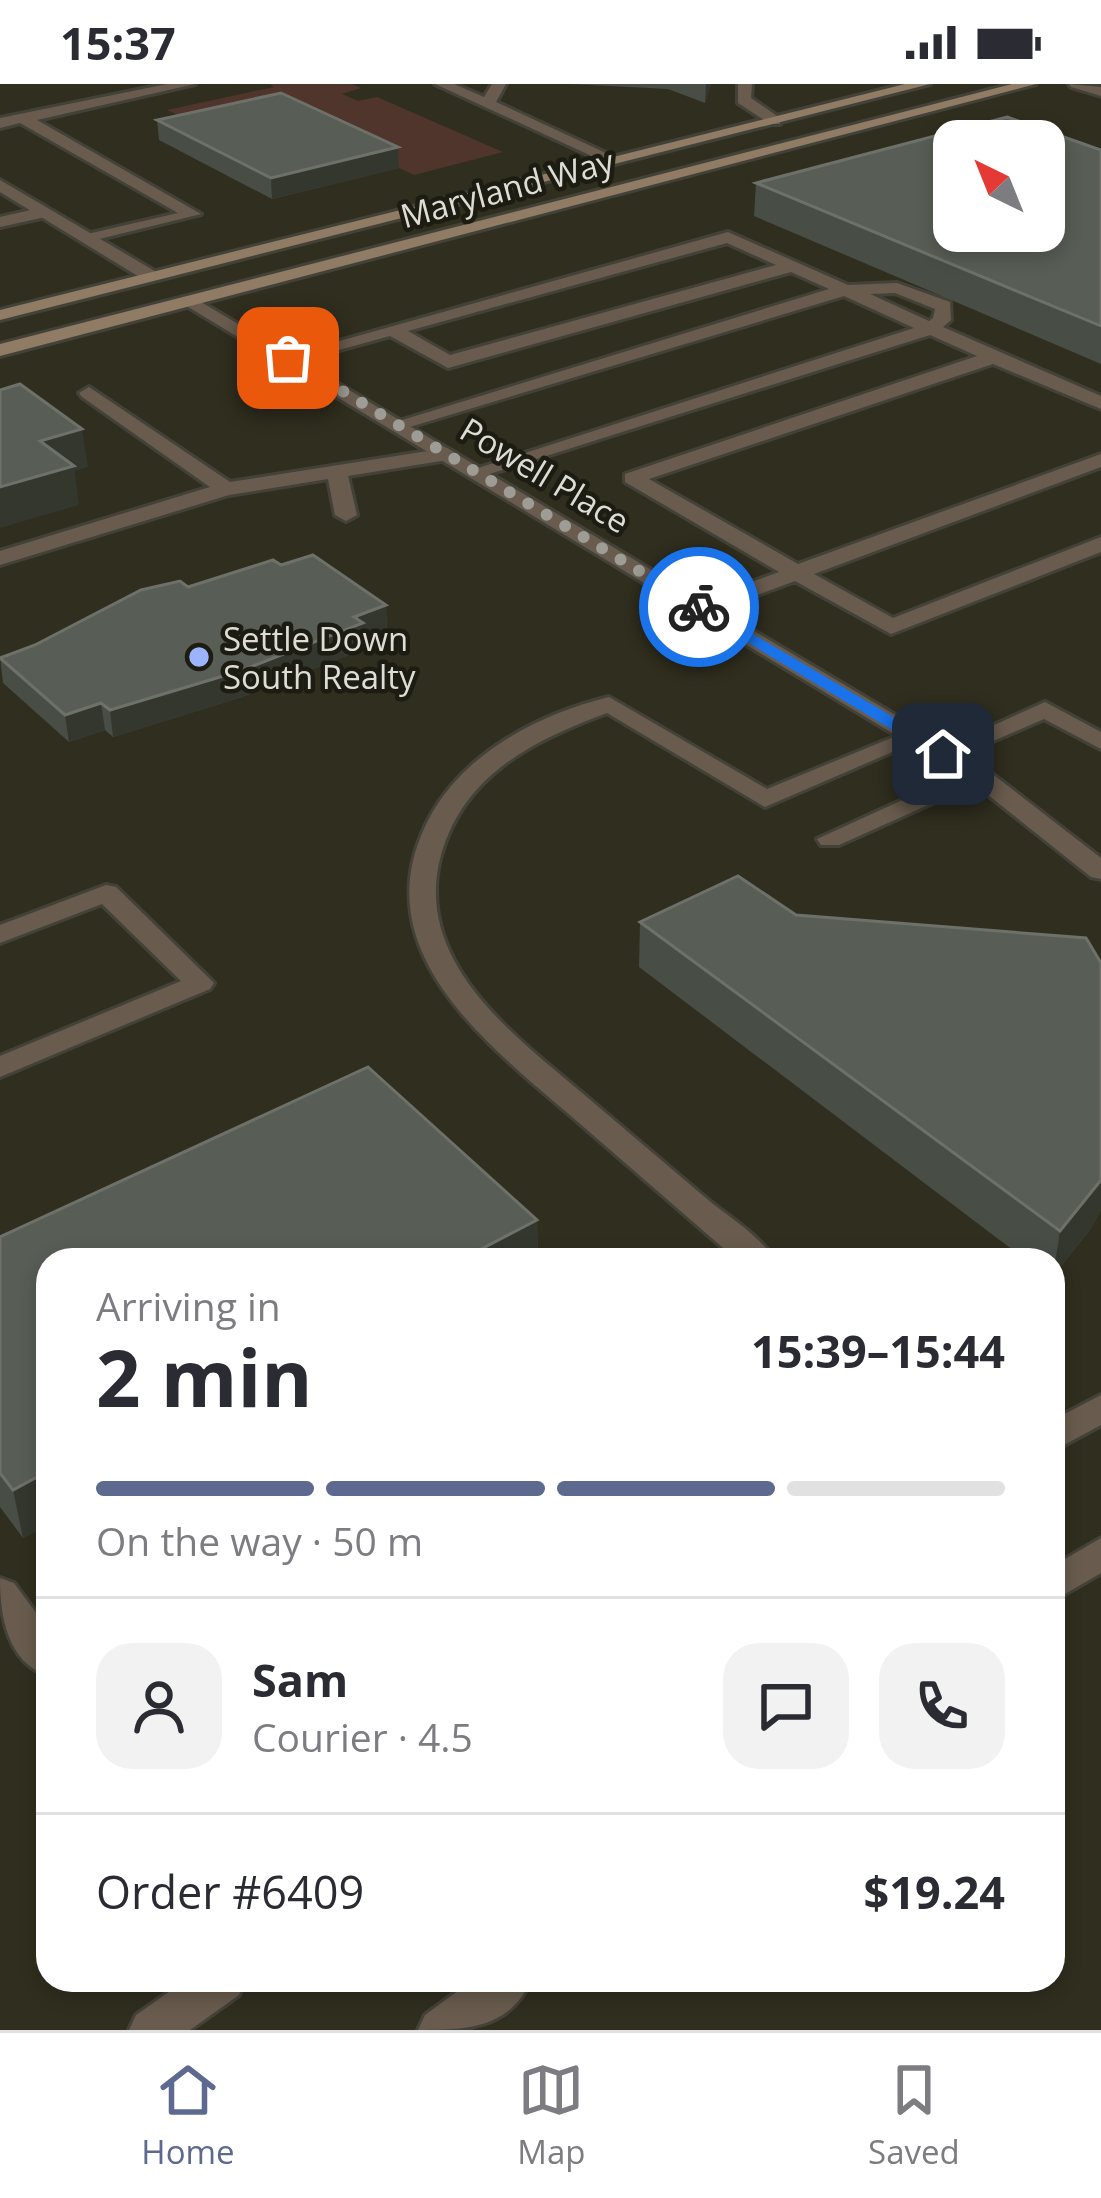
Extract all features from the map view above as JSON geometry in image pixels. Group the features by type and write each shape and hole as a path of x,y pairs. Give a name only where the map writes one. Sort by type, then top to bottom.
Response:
{"main road":[{"name":"Maryland Way","path":"0,315 923,84"},
{"name":"Maryland Way","path":"0,350 1029,84"},
{"path":"152,277 191,301"}],"street":[{"path":"0,123 188,84"},
{"path":"442,84 615,161"},
{"path":"488,104 499,84"},
{"path":"746,84 745,103 775,121"},
{"path":"1076,84 1101,92"},
{"path":"22,118 193,214 89,239"},
{"path":"0,185 152,277"},
{"path":"0,222 44,212"},
{"path":"288,358 728,237 844,290"},
{"path":"392,329 448,362 792,266"},
{"path":"396,425 844,290 890,287 935,300 946,313 928,328 476,472"},
{"name":"Powell Place","path":"191,301 977,774 1101,871"},
{"path":"928,328 1101,403"},
{"path":"994,357 632,478 891,627 1101,544"},
{"path":"89,393 226,489"},
{"path":"0,558 226,489 447,454"},
{"path":"701,608 1101,460"},
{"path":"337,471 346,515"},
{"path":"744,1248 505,1044 458,993 437,955 423,914 420,878 429,847 444,813 466,782 501,754 542,730 609,704 765,799 915,737"},
{"path":"943,754 1045,709 1101,742"},
{"path":"830,839 977,774"},
{"path":"0,935 106,893 200,983 0,1067"},
{"path":"1065,1430 1101,1408"},
{"path":"1065,1578 1101,1553"},
{"path":"0,1594 36,1644"},
{"path":"152,2030 206,1992"},
{"path":"441,2030 493,1992"}],"shaded area":[{"path":"0,84 1101,84 1101,2030 0,2030"},
{"path":"270,84 352,84 361,88 342,94 358,101 377,97 503,152 414,175 282,113 200,126 167,110 274,87"}],"building":[{"path":"281,93 398,147 271,178 157,120"},
{"path":"933,136 933,252 1065,252 1065,137 1101,150 1101,326 756,183"},
{"path":"20,384 82,429 40,441 74,466 0,487 0,390"},
{"name":"Settle Down South Realty","path":"313,555 386,605 354,617 363,623 240,671 110,710 101,703 65,715 0,658 141,590 180,581 188,587 273,560 281,565"},
{"path":"738,876 796,915 1086,938 1101,963 1101,1180 1060,1231 640,922"},
{"path":"368,1067 537,1220 483,1248 36,1248 36,1478 13,1490 0,1473 0,1237"}],"way so far":[{"path":"288,358 699,607"}],"place":[{"name":"Settle Down South Realty","path":"199,657"}],"route":[{"path":"699,607 943,754"}]}
